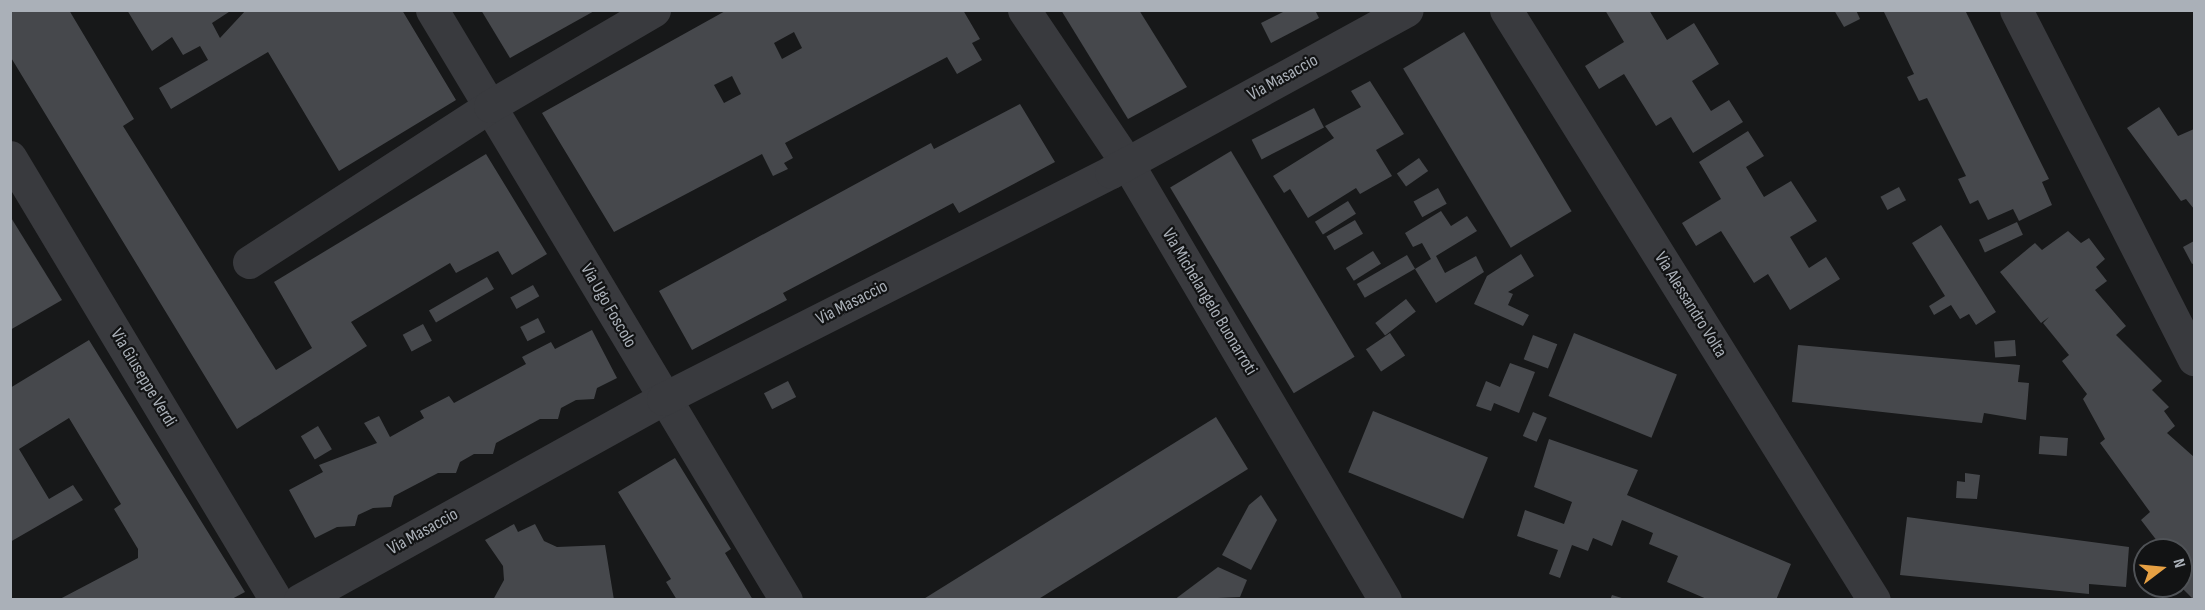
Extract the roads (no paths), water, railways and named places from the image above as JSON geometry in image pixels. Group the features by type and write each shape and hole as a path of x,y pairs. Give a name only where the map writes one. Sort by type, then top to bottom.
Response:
{"street":[{"name":"Via Ugo Foscolo","path":"432,10 663,399 786,600"},
{"path":"249,262 490,106 654,10"},
{"name":"Via Michelangelo Buonarroti","path":"1024,10 1127,163 1385,600"},
{"name":"Via Masaccio","path":"300,600 663,399 1127,163 1407,10"},
{"name":"Via Alessandro Volta","path":"1506,10 1874,600"},
{"path":"2016,10 2194,359"},
{"name":"Via Giuseppe Verdi","path":"10,157 276,600"}]}
